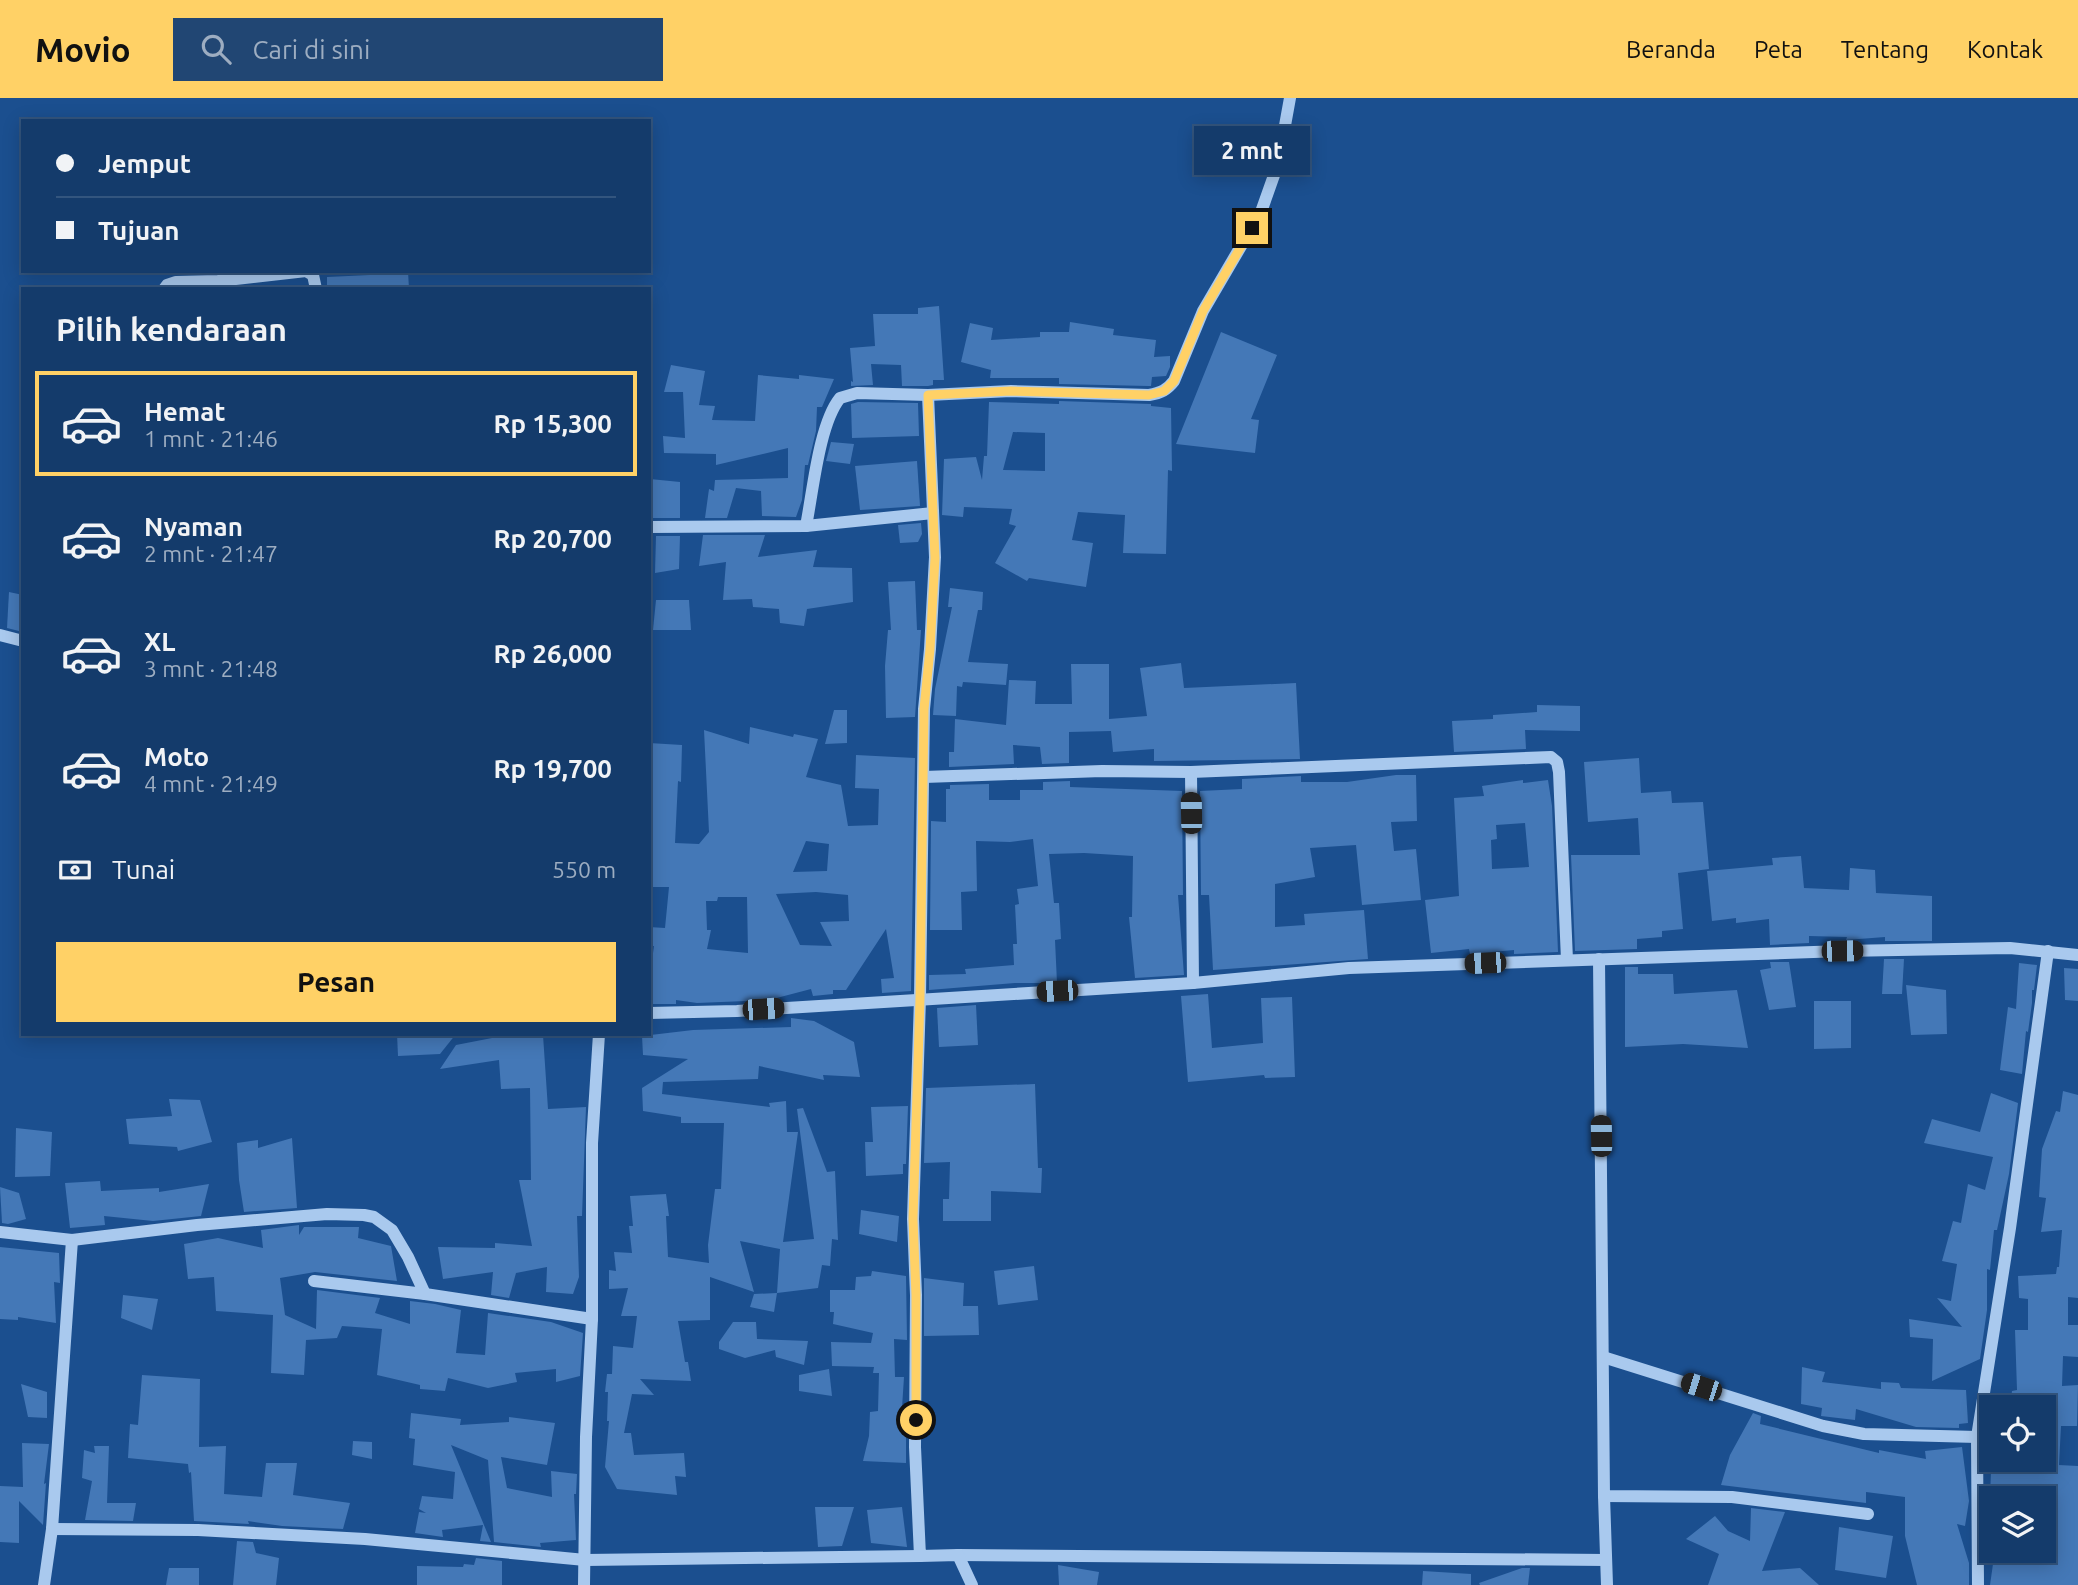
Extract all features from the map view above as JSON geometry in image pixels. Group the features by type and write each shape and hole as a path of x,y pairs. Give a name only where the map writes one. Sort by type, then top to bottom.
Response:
{"street":[{"path":"806,526 823,439 831,413 840,398 857,393 928,395 1011,391 1149,395 1168,388 1174,381 1203,311 1261,212 1278,164 1290,98"},
{"path":"166,287 176,282 218,281 288,273"},
{"path":"920,1556 915,1447 916,1295 913,1219 920,998 924,709 935,558 928,395"},
{"path":"651,527 806,526 934,519"},
{"path":"0,635 21,641"},
{"path":"924,777 1102,771 1191,772 1542,756 1556,760 1559,772 1567,960"},
{"path":"1191,772 1193,983"},
{"path":"651,1013 737,1011 1193,983 1349,968 2010,948 2078,955"},
{"path":"1978,1585 1977,1437 2010,1228 2048,951"},
{"path":"1599,960 1607,1585"},
{"path":"584,1585 586,1437 592,1319 592,1143 599,1036"},
{"path":"0,1232 72,1240 197,1225 327,1214 364,1215 374,1217 392,1230 425,1294"},
{"path":"44,1585 52,1529 72,1240"},
{"path":"314,1281 425,1294 592,1319"},
{"path":"1604,1356 1824,1426 1864,1434 1977,1437"},
{"path":"1604,1496 1732,1497 1868,1514"},
{"path":"52,1529 198,1530 351,1538 585,1560 958,1555 1606,1560"},
{"path":"958,1555 972,1585"}],"building":[{"path":"408,273 409,287 327,287 327,277"},
{"path":"939,306 944,380 933,380 933,385 928,386 902,386 901,365 871,364 873,385 851,386 851,381 853,382 850,348 875,346 873,314 918,314 918,308"},
{"path":"1070,322 1114,329 1113,335 1156,340 1154,357 1170,356 1170,367 1166,376 1152,377 1151,386 1059,384 1059,378 990,378 991,370 961,362 970,323 993,328 991,340 1040,337 1040,332 1069,332"},
{"path":"1221,332 1277,355 1251,419 1259,420 1255,453 1176,444"},
{"path":"671,365 705,371 699,405 715,406 712,420 755,421 758,375 799,379 799,375 834,379 822,407 817,407 816,431 808,465 805,465 802,500 796,517 762,516 761,491 736,488 727,518 705,518 709,489 714,491 715,480 788,478 788,448 716,465 716,454 664,453 663,436 685,438 683,392 664,392"},
{"path":"1059,401 1151,404 1171,408 1172,471 1168,470 1166,554 1123,553 1125,515 1078,512 1072,540 1093,543 1086,587 1029,578 1027,581 995,563 1016,526 1009,524 1012,509 964,507 963,517 942,515 944,459 976,457 982,480 984,456 987,456 989,402 1059,404","holes":["1013,432 1045,433 1045,471 1003,470"]},
{"path":"918,403 919,436 852,438 851,404"},
{"path":"831,442 854,444 850,464 826,461"},
{"path":"917,461 920,506 860,510 855,466"},
{"path":"651,479 680,482 680,518 651,518"},
{"path":"921,523 922,534 918,542 900,543 898,525"},
{"path":"703,535 765,535 758,557 817,550 813,567 852,568 853,602 807,609 804,626 780,623 779,609 753,607 752,599 723,600 726,562 699,566"},
{"path":"656,536 680,536 679,569 655,573"},
{"path":"915,581 917,630 921,630 915,717 886,718 885,666 888,630 891,630 888,582"},
{"path":"950,588 983,592 982,610 978,610 968,662 1008,664 1006,685 963,682 962,687 957,686 956,716 933,715 935,689 952,607 948,607"},
{"path":"9,592 21,595 21,632 7,628"},
{"path":"656,600 689,600 691,630 653,630"},
{"path":"1181,663 1184,688 1296,683 1300,759 1154,761 1154,749 1113,752 1111,731 1069,732 1069,763 1042,764 1040,747 1013,745 1014,764 949,767 949,752 954,752 955,719 1006,725 1009,680 1036,681 1035,704 1072,704 1071,664 1109,664 1109,719 1147,716 1140,668"},
{"path":"1537,705 1580,706 1580,731 1525,730 1526,749 1454,752 1452,721 1493,719 1493,715 1537,712"},
{"path":"834,710 847,710 847,743 825,744"},
{"path":"750,727 793,737 794,734 818,739 806,777 841,785 848,826 878,825 879,789 855,788 856,755 915,758 911,991 882,993 881,979 894,978 886,929 846,990 833,990 833,994 813,996 811,989 769,1000 697,1003 676,1000 676,1004 651,1004 654,946 651,947 651,927 665,928 669,887 651,887 651,743 682,745 675,843 699,844 709,832 704,730 749,744","holes":["806,841 829,844 827,871 793,872","816,892 848,895 849,921 820,922 832,946 800,945 776,894","718,897 747,897 748,953 707,949 711,930 707,930 706,901 717,901"]},
{"path":"1639,758 1641,793 1671,791 1672,803 1703,802 1709,869 1678,873 1683,929 1662,931 1662,937 1637,939 1637,949 1575,951 1571,855 1640,855 1638,818 1588,822 1584,762"},
{"path":"1416,775 1417,821 1391,822 1394,851 1416,849 1421,900 1362,905 1356,845 1310,848 1315,877 1275,884 1275,927 1305,925 1304,914 1364,910 1368,959 1213,970 1209,895 1201,895 1200,791 1242,789 1242,779 1301,776 1301,782 1347,782"},
{"path":"1523,780 1523,783 1548,780 1552,806 1558,952 1514,954 1514,950 1470,954 1469,949 1431,953 1425,900 1459,896 1454,798 1484,796 1482,786","holes":["1525,823 1529,867 1492,869 1491,840 1497,839 1496,825"]},
{"path":"1070,781 1070,787 1182,791 1183,895 1178,895 1184,975 1135,978 1129,917 1132,917 1133,856 1049,854 1054,903 1059,903 1061,939 1055,940 1057,983 1015,983 929,990 929,975 966,974 965,969 1014,965 1013,944 1017,944 1015,905 1019,904 1017,889 1038,886 1033,839 1010,842 976,841 977,891 961,892 962,930 930,930 931,821 946,822 946,789 950,789 950,785 989,784 989,800 1020,800 1020,790 1043,790 1043,782"},
{"path":"1801,856 1804,888 1849,890 1850,868 1875,870 1876,893 1932,896 1932,941 1885,941 1885,937 1846,940 1847,937 1809,936 1809,943 1770,945 1769,919 1736,923 1736,918 1712,921 1707,871 1773,865 1772,858"},
{"path":"1884,959 1904,959 1902,994 1882,994"},
{"path":"1770,962 1789,962 1796,1007 1769,1010 1760,970 1771,968"},
{"path":"2019,963 2037,965 2022,1074 2000,1070 2008,1007 2016,1009"},
{"path":"1625,967 1638,967 1638,974 1673,974 1674,994 1737,990 1748,1048 1683,1044 1625,1047"},
{"path":"2064,968 2078,969 2078,1001 2065,1000"},
{"path":"1906,985 1946,990 1947,1034 1911,1035"},
{"path":"1208,994 1212,1048 1263,1043 1261,998 1292,997 1295,1077 1265,1078 1264,1075 1188,1082 1181,996"},
{"path":"1814,1001 1851,1001 1851,1048 1814,1049"},
{"path":"976,1005 978,1045 939,1047 937,1008"},
{"path":"791,1018 814,1021 854,1042 860,1077 823,1075 824,1080 759,1066 758,1079 663,1082 662,1094 770,1107 769,1103 786,1101 787,1132 798,1132 783,1242 814,1239 797,1109 803,1108 827,1172 835,1171 838,1240 832,1239 830,1266 822,1265 818,1288 777,1293 780,1249 740,1241 754,1292 710,1277 710,1320 678,1321 691,1381 640,1379 654,1395 632,1394 624,1433 631,1433 634,1455 684,1453 686,1477 675,1476 677,1495 617,1489 605,1467 609,1421 608,1392 605,1392 607,1374 612,1374 613,1346 633,1348 637,1316 621,1316 628,1288 609,1289 609,1270 616,1271 614,1252 632,1253 630,1196 666,1194 669,1216 666,1216 668,1257 709,1263 708,1245 715,1189 721,1189 724,1123 681,1123 681,1117 643,1111 642,1088 688,1059 643,1055 642,1036 693,1030 791,1027"},
{"path":"397,1036 454,1036 440,1054 398,1056"},
{"path":"543,1036 548,1109 586,1107 582,1216 577,1216 579,1277 573,1294 546,1292 547,1267 516,1273 509,1298 491,1295 493,1272 443,1279 438,1247 495,1248 495,1243 532,1246 519,1180 531,1180 530,1088 501,1089 499,1060 440,1069 456,1045 492,1038"},
{"path":"1035,1084 1038,1168 1042,1168 1041,1193 991,1191 991,1221 943,1221 943,1199 949,1199 950,1162 924,1163 926,1088"},
{"path":"2063,1091 2078,1095 2078,1298 2068,1297 2068,1325 2078,1325 2078,1357 2063,1356 2062,1386 2078,1385 2077,1426 2061,1426 2059,1465 2078,1466 2078,1585 1990,1585 1993,1563 2056,1563 2056,1486 1990,1486 1991,1472 2056,1472 2056,1395 2012,1395 2012,1391 2017,1390 2015,1330 2028,1330 2028,1299 2019,1298 2018,1276 2056,1274 2059,1267 2062,1230 2041,1232 2046,1198 2039,1197 2042,1149 2056,1111 2060,1112"},
{"path":"1991,1093 2018,1103 2009,1174 1997,1230 1994,1230 1990,1270 1987,1269 1987,1310 1980,1359 1932,1381 1933,1339 1910,1337 1909,1319 1962,1327 1937,1298 1951,1301 1957,1264 1942,1261 1953,1221 1961,1223 1968,1184 1985,1190 1993,1157 1924,1143 1932,1119 1980,1132"},
{"path":"169,1099 200,1100 212,1142 178,1151 177,1147 129,1144 126,1119 172,1116"},
{"path":"908,1106 906,1164 903,1164 903,1174 866,1176 865,1142 873,1142 871,1107"},
{"path":"16,1128 52,1132 50,1176 15,1177"},
{"path":"292,1138 297,1208 244,1212 237,1143 258,1140 258,1148"},
{"path":"100,1181 101,1191 159,1188 159,1192 209,1184 201,1216 153,1221 104,1216 105,1225 70,1228 65,1183"},
{"path":"0,1187 19,1193 26,1219 2,1223"},
{"path":"861,1210 899,1216 897,1242 859,1234"},
{"path":"299,1225 299,1235 304,1227 359,1227 358,1238 391,1246 397,1281 315,1272 280,1278 285,1315 316,1329 317,1290 380,1298 375,1313 410,1324 410,1301 435,1304 461,1310 456,1353 485,1355 488,1313 551,1322 583,1333 580,1376 556,1382 556,1369 515,1373 517,1382 488,1388 448,1378 445,1391 420,1389 420,1385 377,1375 382,1329 342,1326 337,1338 306,1340 304,1375 271,1373 273,1315 216,1311 214,1277 188,1279 184,1244 218,1238 263,1248 261,1230"},
{"path":"0,1247 59,1253 60,1283 54,1282 56,1323 18,1317 18,1320 0,1319"},
{"path":"1034,1266 1038,1300 998,1305 994,1271"},
{"path":"872,1271 906,1276 907,1340 894,1339 895,1377 904,1377 902,1408 906,1408 906,1463 863,1461 869,1436 870,1412 878,1411 879,1373 873,1373 874,1367 832,1366 831,1342 871,1343 873,1333 833,1324 830,1290 855,1290 856,1277 871,1276"},
{"path":"924,1278 964,1283 963,1306 978,1306 979,1335 924,1336"},
{"path":"777,1293 774,1312 750,1307 754,1294"},
{"path":"123,1295 158,1299 152,1330 121,1318"},
{"path":"733,1322 756,1322 757,1339 808,1341 804,1365 776,1357 775,1350 745,1358 719,1349 719,1342"},
{"path":"1802,1367 1825,1372 1822,1382 1881,1389 1881,1382 1899,1383 1901,1388 1966,1390 1968,1423 1959,1424 1959,1428 1916,1427 1856,1409 1855,1420 1821,1416 1822,1408 1801,1404"},
{"path":"829,1369 832,1396 799,1391 799,1375"},
{"path":"142,1375 200,1379 199,1447 226,1446 224,1494 262,1497 266,1463 297,1463 293,1495 350,1503 343,1529 282,1526 248,1521 249,1524 194,1521 191,1472 189,1473 188,1464 128,1458 130,1424 138,1425"},
{"path":"21,1384 47,1392 47,1418 28,1417"},
{"path":"411,1413 461,1419 460,1425 509,1422 509,1417 555,1423 547,1465 501,1457 507,1488 552,1497 551,1471 577,1474 574,1494 576,1540 540,1543 541,1547 494,1542 488,1460 451,1445 491,1542 480,1541 483,1525 442,1530 443,1537 415,1533 419,1512 426,1513 419,1509 422,1496 453,1499 455,1472 413,1465 415,1439 409,1438"},
{"path":"1753,1413 1761,1416 1760,1424 1879,1453 1879,1450 1926,1459 1925,1451 1962,1447 1969,1501 1965,1526 1957,1524 1969,1563 1969,1585 1917,1585 1905,1536 1905,1497 1866,1492 1866,1503 1721,1485 1730,1455"},
{"path":"353,1441 372,1442 372,1459 352,1455"},
{"path":"22,1443 49,1444 43,1525 19,1501 19,1543 0,1542 0,1486 23,1487"},
{"path":"94,1446 109,1446 107,1503 136,1503 133,1521 85,1520 92,1481 82,1478 84,1450 95,1453"},
{"path":"815,1507 854,1507 842,1546 818,1547"},
{"path":"902,1507 907,1547 871,1543 867,1510"},
{"path":"1751,1508 1785,1512 1762,1571 1800,1568 1819,1585 1708,1585 1719,1554 1686,1539 1715,1516 1728,1531 1750,1541"},
{"path":"1839,1527 1893,1536 1886,1578 1835,1570"},
{"path":"237,1541 253,1542 256,1553 279,1558 276,1585 233,1585"},
{"path":"476,1558 502,1561 502,1585 417,1585 417,1566 463,1567 464,1564 474,1565"},
{"path":"1058,1565 1099,1572 1097,1585 1059,1585"},
{"path":"169,1568 199,1568 199,1585 166,1585"},
{"path":"1522,1568 1530,1568 1528,1585 1479,1583"},
{"path":"1423,1571 1471,1574 1471,1585 1422,1585"}],"route":[{"path":"916,1420 913,1219 920,998 924,709 935,558 928,395 1011,391 1149,395 1164,391 1174,381 1203,311 1252,228"}]}
